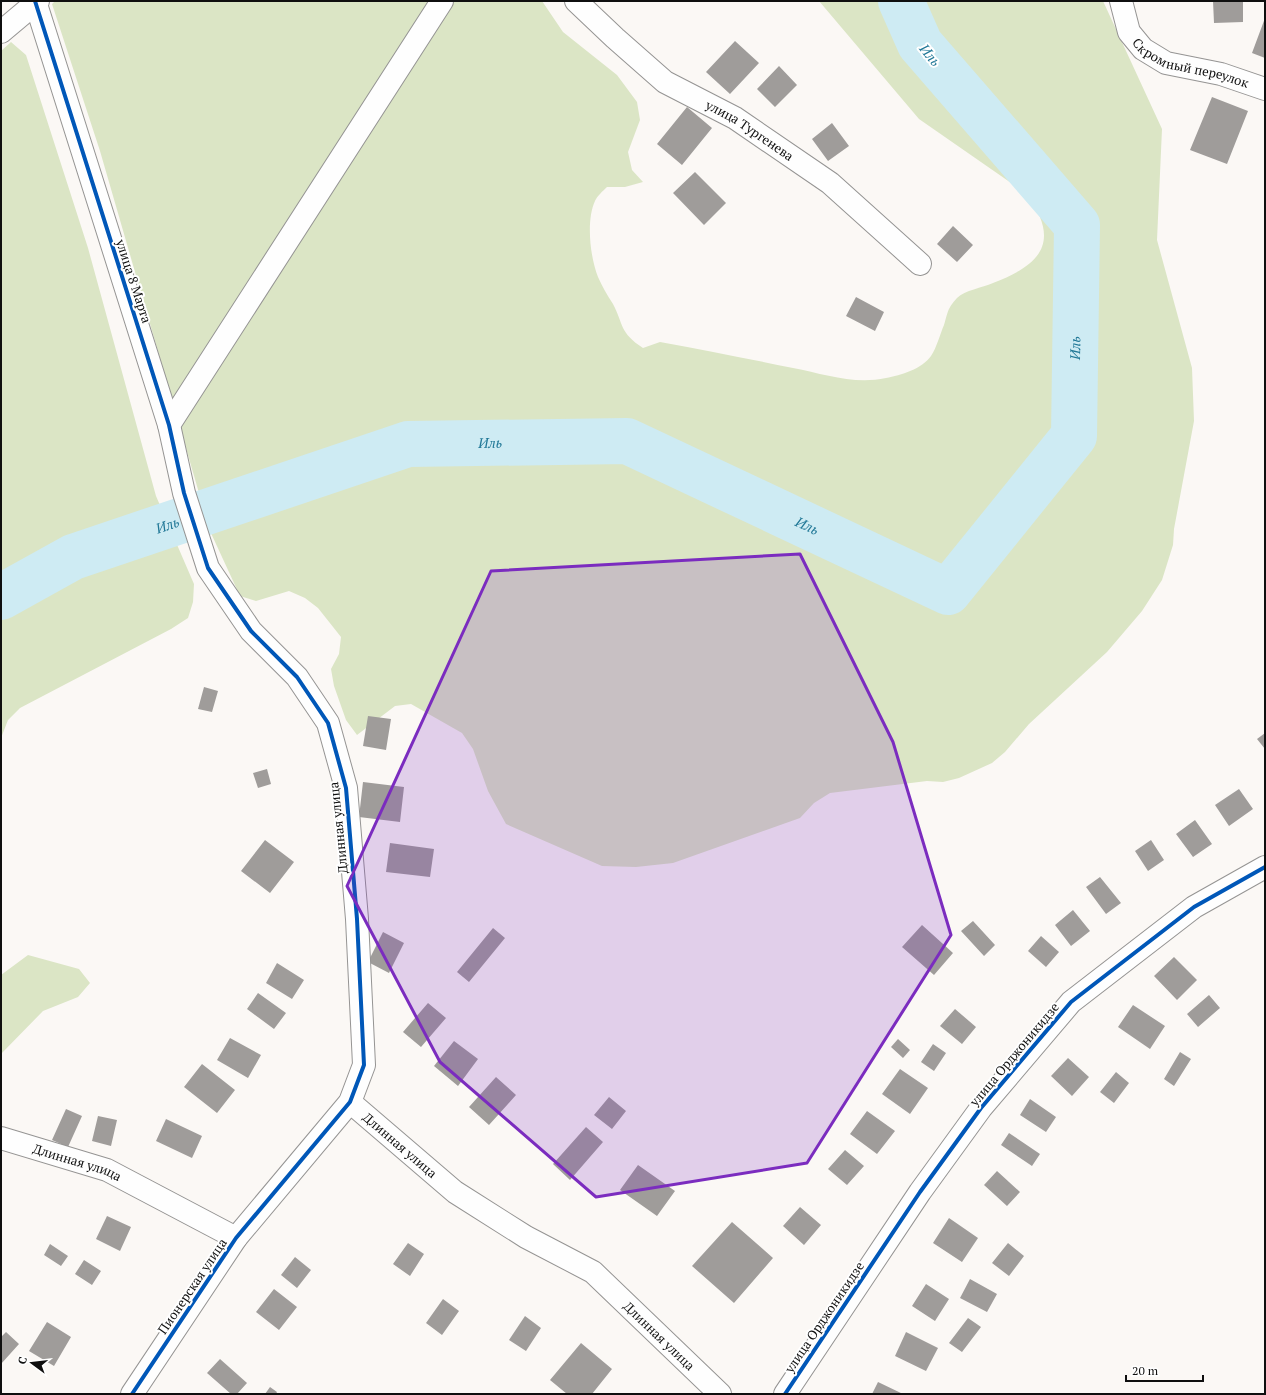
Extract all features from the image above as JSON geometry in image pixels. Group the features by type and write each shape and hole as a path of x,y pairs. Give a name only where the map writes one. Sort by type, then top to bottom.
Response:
{"street":[{"path":"169,425 442,1"},
{"name":"улица Тургенева","path":"576,1 665,82 735,118 830,183 920,264"},
{"name":"Скромный переулок","path":"1121,1 1129,32 1143,49 1166,63 1221,74 1265,89"},
{"path":"1,32 36,2"},
{"name":"улица 8 Марта","path":"36,2 169,425 184,493 208,568"},
{"name":"Длинная улица","path":"208,568 251,631 297,677 328,723 346,788 357,920 364,1065 350,1102 455,1192 526,1237 593,1272 720,1394"},
{"name":"улица Орджоникидзе","path":"785,1394 920,1192 981,1108 1071,1002 1194,907 1265,866"},
{"name":"Пионерская улица","path":"132,1394 236,1238 350,1102"},
{"name":"Длинная улица","path":"1,1138 107,1170 236,1238"}],"highlighted area":[{"path":"800,554 893,742 951,935 807,1163 596,1197 440,1062 347,886 491,571"}],"green space":[{"path":"55,1 542,1 563,32 617,75 637,102 640,120 628,152 632,170 643,182 625,187 607,187 595,201 592,209 590,228 591,249 595,269 626,333 643,348 660,342 839,378 874,380 911,371 927,361 935,349 951,305 960,295 989,285 1024,268 1034,259 1041,249 1044,238 1043,225 1027,194 919,119 819,1 1103,1 1162,129 1157,240 1192,368 1194,421 1174,529 1173,545 1162,580 1142,611 1107,652 1029,724 1005,752 992,763 959,778 943,782 927,781 830,793 814,803 800,818 673,863 636,867 602,866 506,824 488,791 473,749 462,733 411,704 395,706 357,735 346,720 334,686 331,669 339,654 341,637 318,608 305,598 289,591 256,601 240,596 210,531 100,151 52,4"},
{"path":"11,42 26,55 88,248 156,496 194,584 193,602 188,618 171,629 20,708 8,720 1,738 1,51"},
{"path":"28,955 79,969 90,983 78,997 43,1011 1,1054 1,975"}],"building":[{"path":"1213,1 1243,1 1243,22 1214,23"},
{"path":"1265,18 1265,58 1252,53"},
{"path":"735,41 759,63 730,94 706,72"},
{"path":"779,66 797,85 775,107 757,89"},
{"path":"1212,97 1248,111 1227,164 1190,150"},
{"path":"687,107 712,128 682,165 657,144"},
{"path":"832,123 849,146 828,161 812,139"},
{"path":"695,172 726,203 704,225 673,193"},
{"path":"953,226 973,245 957,262 937,244"},
{"path":"856,297 884,312 875,331 846,316"},
{"path":"204,687 218,691 212,712 198,709"},
{"path":"368,716 391,719 386,750 363,746"},
{"path":"1265,733 1265,749 1257,739"},
{"path":"267,769 271,784 258,788 253,773"},
{"path":"363,782 404,787 400,822 359,817"},
{"path":"1239,789 1253,809 1229,826 1215,805"},
{"path":"1195,820 1212,844 1193,857 1176,834"},
{"path":"265,840 294,862 270,893 241,871"},
{"path":"1151,840 1164,860 1148,871 1135,851"},
{"path":"390,843 434,849 430,877 386,872"},
{"path":"1100,877 1121,903 1106,914 1086,887"},
{"path":"1073,910 1090,931 1071,946 1055,925"},
{"path":"973,921 995,945 984,956 961,931"},
{"path":"922,925 953,953 934,975 902,947"},
{"path":"493,928 505,938 469,982 457,972"},
{"path":"383,932 404,943 389,973 368,962"},
{"path":"1041,936 1059,952 1046,967 1028,951"},
{"path":"1174,957 1197,980 1177,1000 1154,976"},
{"path":"277,963 304,980 292,999 266,983"},
{"path":"258,993 286,1013 274,1029 247,1009"},
{"path":"1209,995 1220,1008 1198,1027 1187,1014"},
{"path":"428,1003 446,1018 421,1047 403,1032"},
{"path":"1133,1005 1165,1026 1150,1049 1118,1027"},
{"path":"955,1009 976,1027 962,1044 940,1026"},
{"path":"230,1038 261,1055 248,1078 217,1060"},
{"path":"898,1039 910,1050 903,1058 891,1047"},
{"path":"454,1041 478,1059 458,1086 434,1066"},
{"path":"933,1044 946,1053 934,1071 921,1062"},
{"path":"1180,1052 1191,1059 1174,1086 1164,1079"},
{"path":"1068,1058 1089,1077 1072,1096 1051,1076"},
{"path":"202,1064 235,1090 217,1113 184,1087"},
{"path":"900,1069 928,1088 910,1114 882,1094"},
{"path":"1116,1072 1129,1083 1114,1103 1100,1092"},
{"path":"496,1077 516,1095 489,1125 469,1107"},
{"path":"609,1097 626,1111 612,1129 594,1115"},
{"path":"1030,1099 1056,1117 1046,1132 1020,1115"},
{"path":"66,1109 82,1116 68,1147 52,1140"},
{"path":"867,1111 895,1131 877,1154 850,1134"},
{"path":"98,1116 117,1120 111,1146 92,1141"},
{"path":"166,1119 202,1136 192,1158 156,1141"},
{"path":"586,1127 603,1142 570,1180 553,1164"},
{"path":"1009,1133 1040,1154 1032,1166 1001,1145"},
{"path":"845,1150 864,1166 847,1185 828,1169"},
{"path":"638,1165 675,1191 657,1216 620,1190"},
{"path":"997,1171 1020,1192 1007,1206 984,1185"},
{"path":"800,1207 821,1225 804,1245 783,1226"},
{"path":"107,1216 131,1227 120,1251 96,1239"},
{"path":"949,1218 978,1238 962,1262 933,1243"},
{"path":"732,1222 773,1258 734,1303 692,1266"},
{"path":"408,1243 424,1254 410,1276 393,1264"},
{"path":"1008,1243 1024,1256 1009,1276 992,1263"},
{"path":"50,1244 68,1256 61,1266 44,1255"},
{"path":"295,1257 311,1270 297,1288 281,1275"},
{"path":"84,1260 101,1271 92,1285 75,1274"},
{"path":"970,1279 997,1294 987,1312 960,1298"},
{"path":"926,1284 949,1299 935,1321 912,1306"},
{"path":"274,1289 297,1307 279,1330 256,1312"},
{"path":"443,1299 459,1311 442,1335 426,1323"},
{"path":"525,1316 541,1328 526,1351 509,1340"},
{"path":"968,1318 981,1327 962,1352 949,1343"},
{"path":"47,1322 71,1337 54,1366 29,1351"},
{"path":"6,1332 19,1344 1,1364 1,1337"},
{"path":"906,1332 938,1348 926,1371 895,1356"},
{"path":"581,1343 612,1369 592,1394 567,1394 550,1380"},
{"path":"220,1359 247,1383 237,1394 231,1394 207,1373"},
{"path":"878,1382 903,1394 872,1394"},
{"path":"270,1387 277,1392 276,1394 265,1394"}],"waterway":[{"name":"Иль","path":"1,597 73,557 408,444 627,441 948,592 1074,436 1077,225 920,44 901,1"}],"cycle path":[{"path":"35,1 169,425 184,493 208,568 251,631 297,677 328,723 346,788 357,919 364,1065 350,1102 236,1238 132,1394"},
{"path":"785,1394 920,1192 981,1108 1071,1002 1194,907 1265,867"}]}
